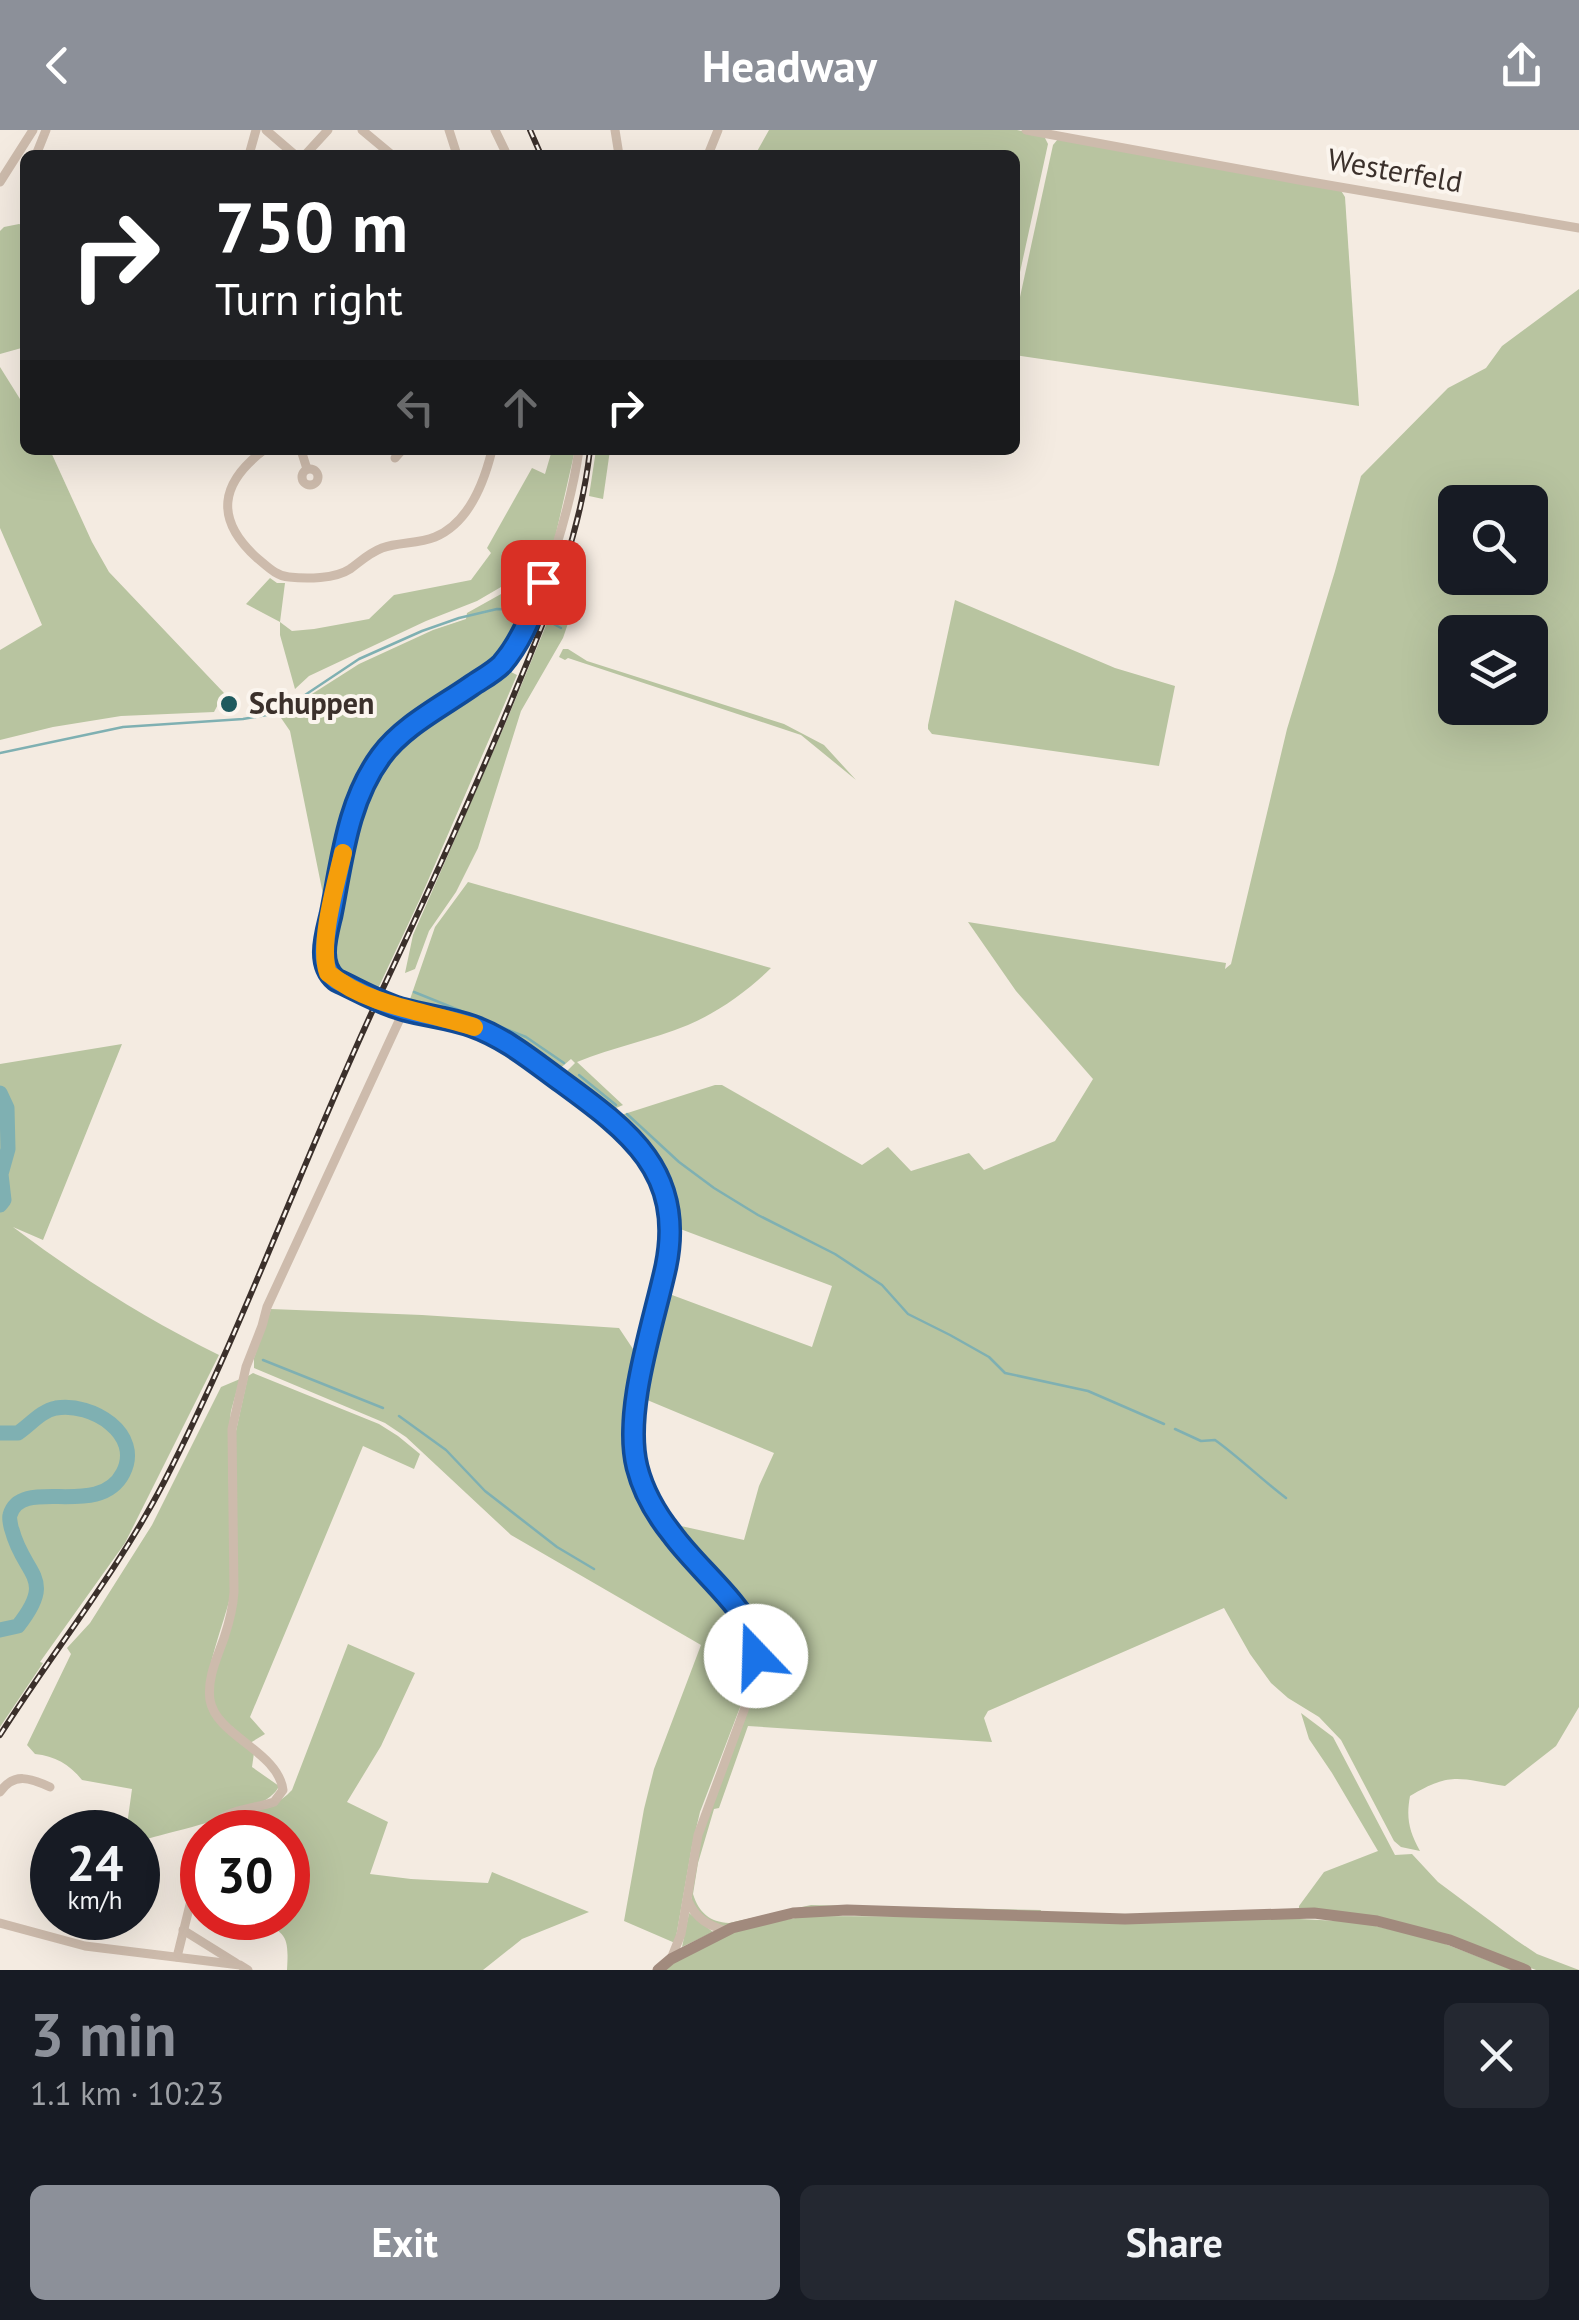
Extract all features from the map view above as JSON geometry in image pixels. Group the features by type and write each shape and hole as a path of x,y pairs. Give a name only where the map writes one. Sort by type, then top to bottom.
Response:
{"main road":[{"path":"658,1970 671,1959 728,1930 793,1912 823,1910 1125,1918 1314,1913 1377,1921 1434,1935 1526,1970"}],"street":[{"path":"0,182 32,130"},
{"path":"266,130 289,150"},
{"path":"310,150 328,130"},
{"path":"362,130 386,150"},
{"name":"Westerfeld","path":"1026,130 1579,228"},
{"path":"258,455 232,484 228,496 229,522 249,550 277,574 289,577 334,575 384,547 433,538 449,530 482,485 491,455"},
{"path":"304,455 308,469"},
{"path":"578,455 551,560 516,645 501,665 406,730 383,752 359,792 326,938 326,967 336,980 404,1010 440,1016 506,1041 608,1116 651,1160 666,1196 671,1232 643,1366 634,1421 634,1453 642,1484 655,1510 740,1613 755,1638 753,1680 698,1836 681,1934 671,1959"},
{"path":"245,1810 274,1802 282,1790 278,1773 222,1721 210,1704 212,1670 229,1622 234,1592 232,1445 236,1404 267,1307 404,1010"},
{"path":"0,1792 15,1778 50,1786"},
{"path":"687,1899 699,1918 728,1930"},
{"path":"0,1924 84,1946 245,1968"},
{"path":"177,1957 181,1940"},
{"path":"199,1940 245,1968"}],"green space":[{"path":"769,130 1017,130 1044,136 1048,144 1020,272 1020,150 758,150"},
{"path":"1058,139 1340,189 1345,197 1359,406 1020,356 1020,297 1053,145"},
{"path":"20,224 20,348 0,354 0,231"},
{"path":"1579,289 1579,1707 1556,1746 1505,1786 1466,1779 1446,1780 1410,1796 1409,1824 1420,1851 1401,1847 1394,1841 1341,1740 1319,1717 1271,1683 1224,1608 988,1711 984,1718 992,1742 748,1726 719,1808 714,1809 693,1894 706,1915 729,1923 811,1905 1041,1910 1040,1914 834,1907 731,1926 705,1920 692,1902 691,1893 699,1842 759,1651 793,1676 657,1508 672,1524 744,1540 759,1486 774,1453 640,1397 664,1292 812,1347 832,1286 675,1227 669,1193 615,1117 722,1085 862,1165 888,1147 911,1171 969,1153 984,1170 1055,1141 1093,1079 1016,991 968,922 1226,963 1225,969 1231,964 1287,729 1361,476 1448,388 1486,368 1502,346"},
{"path":"0,367 20,399 20,455 52,455 109,572 224,693 214,712 121,716 0,740 0,650 42,625 0,528"},
{"path":"551,455 574,455 547,560 477,601 309,676 295,689 280,622 292,631 369,619 394,595 471,580 491,553 487,548 532,468 545,474"},
{"path":"595,455 609,455 603,499 589,496"},
{"path":"539,573 519,633 498,663 405,726 372,760 346,822 326,909 290,731 279,715 359,664 466,619 467,613"},
{"path":"270,578 285,583 280,622 246,604"},
{"path":"562,587 578,594 563,638 521,711 478,848 456,892 429,931 415,969 405,973 413,935"},
{"path":"955,600 1115,668 1175,686 1159,766 932,734 928,725"},
{"path":"563,649 587,661 784,724 824,745 856,780 801,735 565,660 559,657"},
{"path":"501,667 517,675 375,995 349,984 329,966 327,954 334,908 365,788 395,747"},
{"path":"468,882 771,968 732,1000 699,1020 577,1062 623,1105 607,1112 562,1076 575,1063 571,1059 557,1071 505,1037 442,1012 408,1005 435,927"},
{"path":"122,1044 43,1240 13,1227 113,1296 219,1355 125,1543 40,1662 43,1663 0,1727 0,1064"},
{"path":"271,1309 619,1328 637,1355 621,1425 632,1478 657,1523 734,1613 745,1632 751,1661 747,1689 700,1812 675,1943 624,1921 654,1769 701,1645 511,1535 406,1437 385,1423 254,1368"},
{"path":"253,1373 379,1424 420,1454 414,1469 363,1446 250,1717 265,1734 250,1743 219,1715 213,1702 213,1678 229,1632 234,1440 248,1376"},
{"path":"240,1379 228,1437 231,1593 210,1669 207,1698 215,1713 254,1753 252,1767 279,1786 271,1796 244,1810 180,1810 180,1830 160,1836 160,1810 129,1810 132,1789 82,1780 67,1765 35,1754 27,1745 71,1654 67,1648 90,1623 152,1525 221,1387"},
{"path":"348,1644 415,1673 381,1746 347,1802 388,1822 370,1874 488,1883 492,1872 589,1912 522,1939 483,1970 287,1970 285,1940 310,1940 310,1810 251,1810 270,1805 292,1790"},
{"path":"1301,1713 1333,1737 1395,1855 1412,1854 1438,1882 1516,1940 1537,1954 1579,1970 1536,1970 1440,1934 1299,1909 1324,1872 1378,1851 1309,1739"},
{"path":"689,1913 713,1932 682,1947"},
{"path":"807,1916 1280,1918 1359,1922 1435,1940 1513,1970 665,1970 690,1951 749,1926"}],"waterway":[{"path":"0,753 123,727 278,713 359,659 422,631 497,609 524,610"},
{"path":"550,622 561,628"},
{"path":"414,992 526,1037 564,1063"},
{"path":"579,1075 616,1105"},
{"path":"0,1093 7,1108 8,1149 1,1174 4,1200 0,1205"},
{"path":"627,1114 714,1188 835,1254 882,1285 908,1314 989,1357 1005,1373 1088,1391 1164,1424"},
{"path":"263,1360 383,1408"},
{"path":"0,1433 18,1433 41,1415 70,1407 110,1424 126,1446 127,1459 123,1473 112,1487 97,1494 29,1498 17,1504 10,1515 11,1525 34,1577 35,1597 18,1626 0,1630"},
{"path":"399,1416 446,1450 485,1491 557,1547 594,1569"},
{"path":"1175,1429 1201,1441 1215,1440 1286,1498"}],"railway":[{"path":"530,130 539,150"},
{"path":"0,1735 146,1515 223,1359 541,628 571,542 589,455"}],"slow traffic":[{"path":"343,853 326,938 328,973 364,994 404,1010 474,1027"}],"place":[{"name":"Schuppen","path":"229,704"}],"route":[{"path":"543,582 516,645 501,665 406,730 383,752 359,792 326,938 326,967 336,980 364,994 404,1010 472,1026 506,1041 608,1116 651,1160 666,1196 671,1232 643,1366 632,1438 634,1453 642,1484 655,1510 740,1613 755,1638 756,1656"}]}
